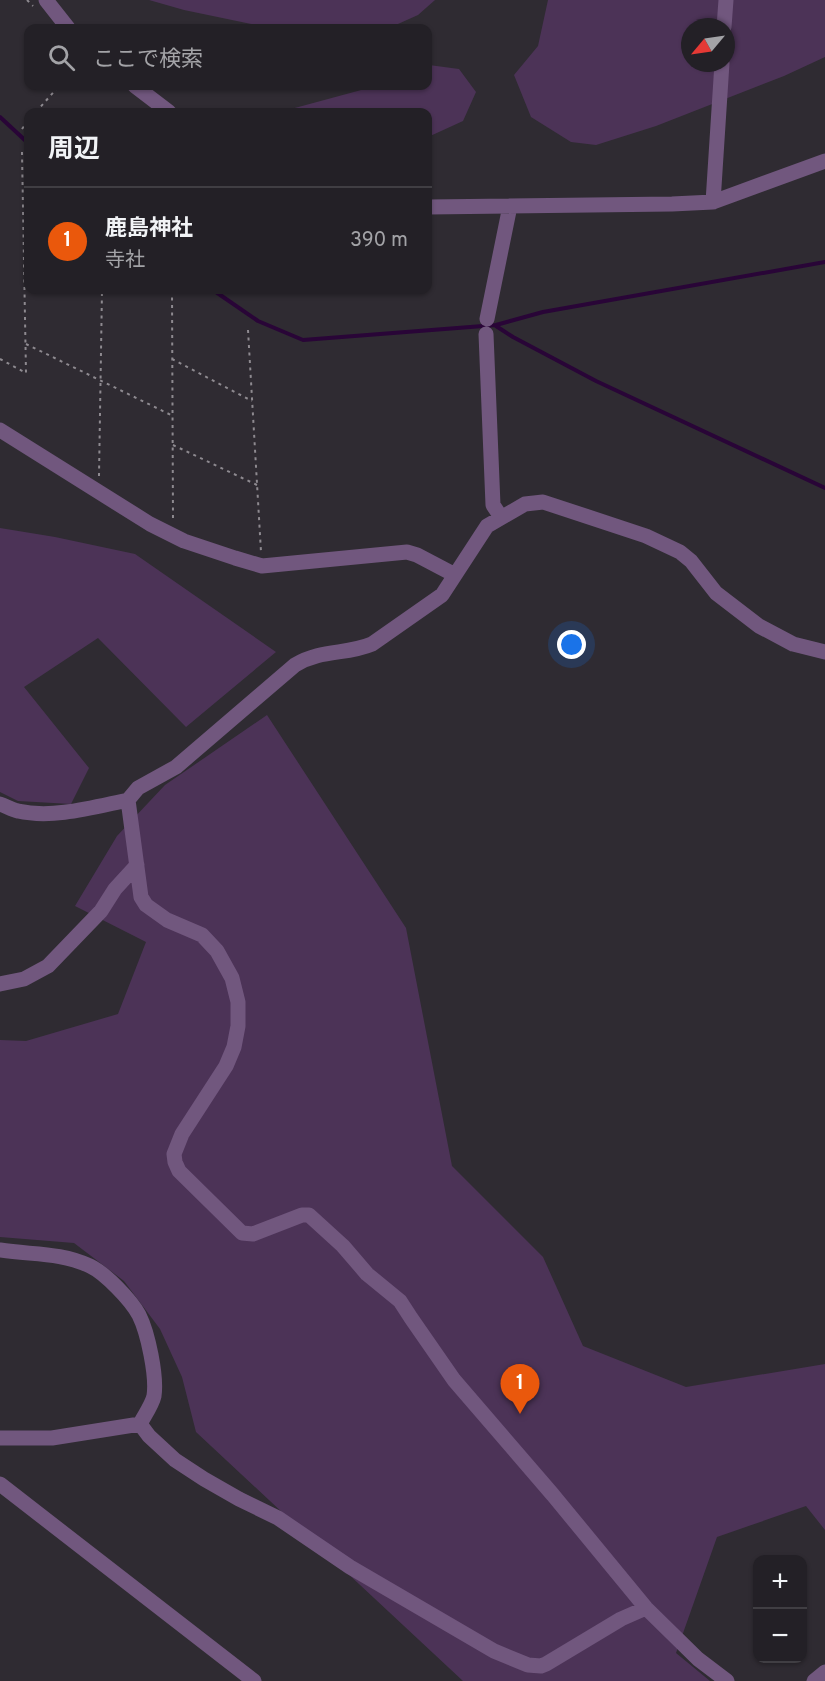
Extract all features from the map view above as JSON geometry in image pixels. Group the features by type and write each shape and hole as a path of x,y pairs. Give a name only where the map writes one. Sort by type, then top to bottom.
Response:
{"street":[{"path":"46,0 65,24"},
{"path":"725,18 726,0"},
{"path":"713,202 721,72"},
{"path":"140,90 164,108"},
{"path":"432,207 713,202 825,161"},
{"path":"501,517 493,505 486,327 510,206"},
{"path":"0,430 150,524 184,541 262,566 407,552 455,575"},
{"path":"0,804 18,811 52,813 129,800 138,788 176,767 295,665 317,655 362,648 372,644 442,595 487,526 525,504 543,502 646,536 680,552 691,561 716,593 759,626 793,644 825,652"},
{"path":"129,800 141,897 146,905 167,920 202,935 218,951 232,978 238,1002 238,1026 234,1047 226,1066 182,1134 174,1154 179,1171 242,1233 253,1233 302,1215 309,1215 343,1246 367,1274 400,1301 454,1380 646,1608 698,1659 727,1681"},
{"path":"0,984 24,979 48,966 101,911 115,889 136,865"},
{"path":"0,1250 68,1257 93,1267 129,1301 143,1325 155,1383 153,1399 140,1424"},
{"path":"140,1424 149,1436 175,1460 204,1479 278,1518 350,1567 486,1647 528,1665 546,1664 621,1619 646,1608"},
{"path":"0,1438 52,1438 140,1424"},
{"path":"0,1484 254,1681"},
{"path":"814,1681 825,1672"}],"path":[{"path":"40,108 55,90"},
{"path":"22,152 24,248"},
{"path":"0,359 26,373 25,294"},
{"path":"99,491 102,294"},
{"path":"172,294 174,536"},
{"path":"248,330 262,566"},
{"path":"26,344 173,416"},
{"path":"172,359 252,401"},
{"path":"173,445 257,485"}],"shaded area":[{"path":"149,0 435,0 418,15 398,24 252,24"},
{"path":"548,0 825,0 825,57 784,76 656,126 596,145 571,142 531,117 514,75 538,46"},
{"path":"432,65 459,69 476,92 463,121 432,135 432,108 295,108 361,90 432,90"},
{"path":"0,528 135,554 276,652 186,727 98,638 24,687 89,768 71,804 18,801 0,792"},
{"path":"267,715 406,928 452,1166 543,1257 583,1346 686,1387 825,1364 825,1530 806,1506 717,1537 676,1653 710,1681 463,1681 196,1432 182,1377 160,1329 124,1281 74,1243 0,1237 0,1040 26,1041 118,1014 146,942 75,906 117,836 165,785"}],"waterway":[{"path":"0,117 24,139"},
{"path":"219,294 258,321 303,340 496,325 543,312 825,262"},
{"path":"496,326 596,381 825,488"}],"place":[{"name":"鹿島神社","path":"520,1414"}]}
